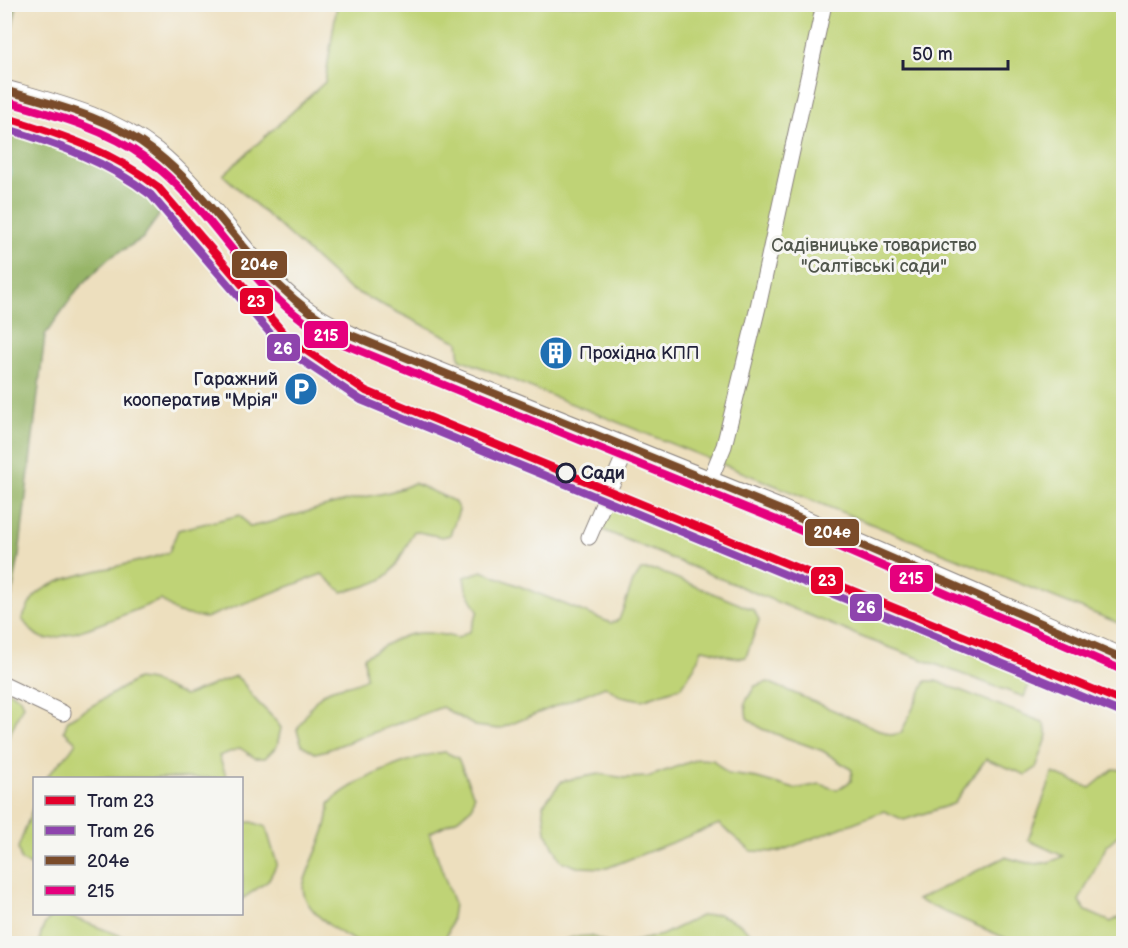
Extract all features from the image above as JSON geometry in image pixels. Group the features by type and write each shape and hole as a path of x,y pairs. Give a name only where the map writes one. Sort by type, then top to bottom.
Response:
{"main road":[{"path":"4,90 117,128 155,152 205,202 276,285 298,305 324,322 365,343 778,509 1124,659"}],"street":[{"path":"709,483 724,446 758,308 824,4"},
{"path":"589,537 627,449"},
{"path":"4,685 63,713"}],"green space":[{"path":"4,5 17,5 12,28 5,32"},
{"name":"Садівницьке товариство \"Салтівські сади\"","path":"337,5 1123,5 1123,625 460,359 458,342 348,288 223,175 325,82"},
{"path":"5,120 69,140 108,157 145,181 162,197 158,217 142,239 109,258 77,290 45,335 19,556 5,633"},
{"path":"414,483 454,501 459,510 450,535 442,537 414,531 395,567 389,574 372,584 342,592 322,574 205,618 178,613 161,600 100,624 65,636 51,638 42,638 22,619 34,597 47,587 80,575 169,552 178,530 240,515 250,527 389,492"},
{"path":"612,495 1035,670 1024,697 864,638 598,528"},
{"path":"641,570 656,570 754,610 759,620 746,657 735,658 702,649 695,666 681,687 642,700 620,696 605,686 499,729 475,726 442,707 327,750 315,753 302,745 297,730 311,707 324,693 366,678 364,657 409,635 430,633 458,638 470,631 478,611 466,589 464,577 482,571 611,623 619,620 633,582"},
{"path":"235,676 281,728 277,746 265,758 255,758 240,748 219,756 227,777 47,777 76,742 64,731 68,720 137,679 151,681 185,696"},
{"path":"926,681 936,681 1043,722 1048,735 1036,768 1026,775 986,759 953,804 904,820 884,811 778,852 751,851 719,824 607,868 577,867 561,861 546,832 543,805 562,781 599,774 625,778 648,777 698,759 713,760 728,774 757,778 795,789 820,784 837,790 851,781 852,770 823,751 762,729 747,718 745,703 755,686 768,682 891,735 901,733"},
{"path":"5,689 19,697 23,705 5,745"},
{"path":"445,752 458,758 474,796 472,807 458,819 429,833 454,904 451,924 444,943 382,946 365,944 346,936 315,912 304,893 307,873 326,825 329,804 352,786 383,770 416,758"},
{"path":"1113,769 1123,770 1123,831 1107,845 1079,901 1086,911 1111,922 1123,915 1123,943 1017,943 917,900 1005,857 1035,864 1063,856 1028,840 1053,773 1090,788"},
{"path":"33,808 33,866 21,861 18,848"},
{"path":"252,822 266,827 277,864 268,881 243,898 243,823"},
{"path":"718,914 740,924 750,933 750,943 628,943 662,935 701,916"},
{"path":"66,915 140,943 39,943 45,923 52,917"},
{"path":"591,936 607,943 555,943 574,937"}],"waterway":[{"path":"4,23 5,4"},
{"path":"4,199 8,177 8,136"}],"tram line":[{"name":"23","path":"4,117 85,145 122,163 158,187 289,339 366,391 1124,702"},
{"name":"26","path":"4,128 43,140 99,163 151,195 282,347 361,400 1120,712"}],"transit line":[{"name":"204е","path":"4,90 102,121 121,130 155,152 202,197 287,293 312,314 341,331 778,509 1124,659"},
{"name":"215","path":"4,101 60,117 96,131 131,148 147,159 195,204 256,278 279,301 305,322 336,341 774,519 1120,669"}],"place":[{"name":"Прохідна КПП","path":"556,353"},
{"name":"Гаражний кооператив \"Мрія\"","path":"301,389"},
{"name":"Сади","path":"566,473"}]}
